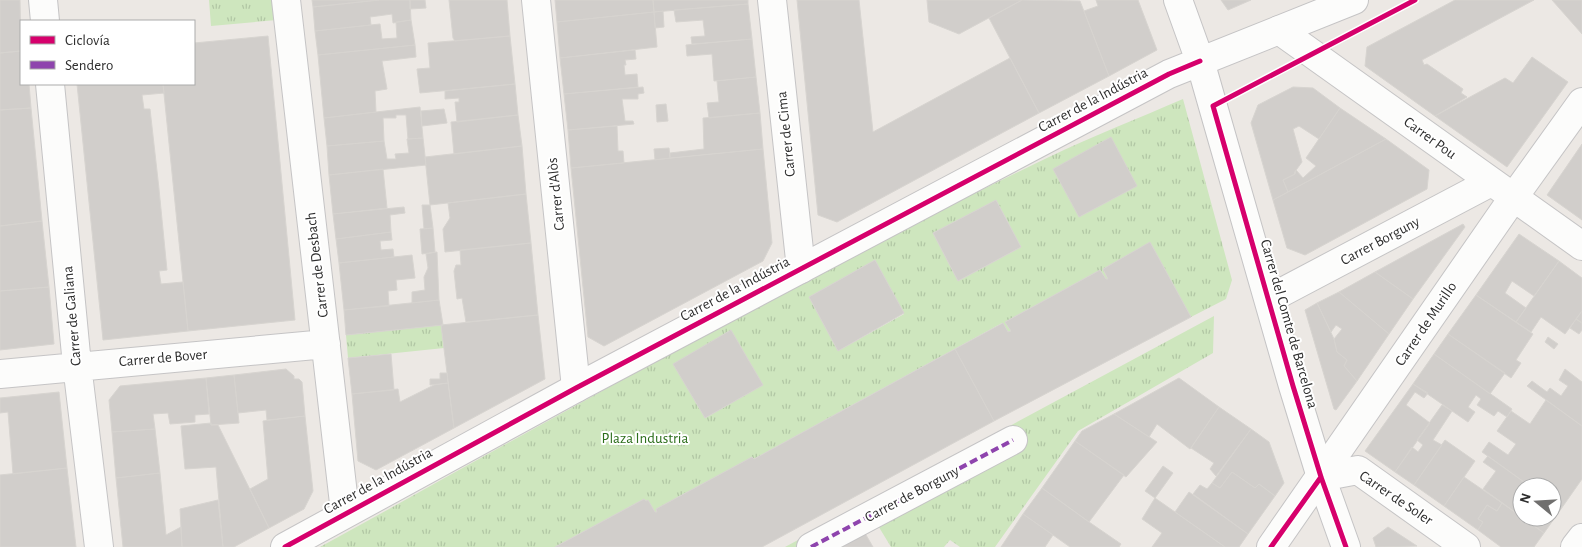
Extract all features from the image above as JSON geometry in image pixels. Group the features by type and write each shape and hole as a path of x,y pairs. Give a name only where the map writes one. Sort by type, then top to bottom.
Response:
{"street":[{"path":"43,0 45,20"},
{"name":"Carrer d'Alòs","path":"536,0 576,388"},
{"name":"Carrer de Cima","path":"772,0 801,269"},
{"name":"Carrer del Comte de Barcelona","path":"1178,0 1200,61 1321,478 1346,547"},
{"name":"Carrer de la Indústria","path":"285,547 345,512 576,388 1169,74 1354,0"},
{"name":"Carrer de Desbach","path":"287,9 345,512"},
{"name":"Carrer Pou","path":"1279,30 1582,246"},
{"name":"Carrer de Galiana","path":"50,85 77,365 99,547"},
{"name":"Carrer de Murillo","path":"1271,547 1321,478 1502,190 1582,102"},
{"name":"Carrer Borguny","path":"1269,299 1502,190"},
{"name":"Carrer de Bover","path":"0,374 77,365 326,344"},
{"name":"Carrer de Borguny","path":"811,547 1013,440"},
{"name":"Carrer de Soler","path":"1321,478 1358,470 1466,547"},
{"path":"1575,547 1582,538"}],"green space":[{"path":"209,0 286,0 288,19 211,26"},
{"name":"Plaza Industria","path":"1183,99 1232,280 1226,299 1191,317 1150,243 1103,269 1108,279 1100,270 1005,322 1011,331 1008,332 1002,323 754,459 752,457 656,509 657,512 644,499 555,547 320,547 682,347 864,250 1049,157","holes":["996,200 1021,247 958,281 933,233","875,260 904,314 838,351 809,297","674,364 762,385 705,418"]},
{"path":"1214,316 1213,353 1078,431 995,547 960,547 950,540 944,547 891,547 874,519 831,547 785,547"},
{"path":"441,325 444,348 348,358 346,335"}],"building":[{"path":"0,0 20,0 20,51 0,53"},
{"path":"312,0 379,0 313,7"},
{"path":"379,0 410,0 411,20 393,23 392,14 370,17 371,25 315,31 313,7"},
{"path":"410,0 425,0 426,8 410,9"},
{"path":"449,0 507,0 510,36 455,41 453,38"},
{"path":"555,0 653,0 654,12 557,22"},
{"path":"653,0 748,0 748,4 654,12"},
{"path":"797,0 859,0 873,132 1010,58 1039,113 837,222 818,215"},
{"path":"927,0 1022,0 959,34 929,22"},
{"path":"1022,0 1080,1 1109,76 1039,113 989,18"},
{"path":"1096,0 1138,0 1157,50 1109,76 1084,11 1098,6"},
{"path":"1221,0 1251,0 1228,10"},
{"path":"1455,0 1534,0 1422,60 1424,65 1427,64 1463,89 1461,93 1467,97 1435,116 1365,66 1367,47"},
{"path":"1552,0 1582,0 1582,34"},
{"path":"748,4 752,39 692,44 691,37 705,36 703,20 676,22 674,10"},
{"path":"663,11 664,27 655,28 654,12"},
{"path":"654,12 657,47 560,58 557,22"},
{"path":"411,20 415,45 318,55 315,31 380,24 382,39 397,38 396,22"},
{"path":"268,36 295,320 188,331 163,85 195,85 195,43"},
{"path":"510,36 515,84 420,93 417,69 430,68 428,43"},
{"path":"752,39 756,77 714,81 712,54 687,56 686,45"},
{"path":"415,45 416,57 382,61 387,89 375,91 376,112 324,118 318,55"},
{"path":"635,50 636,59 625,60 626,65 624,65 625,75 637,74 638,87 564,94 560,58"},
{"path":"20,51 20,85 29,85 31,108 0,110 0,53"},
{"path":"1532,57 1568,82 1507,167 1435,116 1505,78 1513,83"},
{"path":"756,77 760,113 709,118 707,103 719,102 717,81"},
{"path":"515,84 518,115 457,122 455,102 459,102 459,98 445,99 445,91"},
{"path":"77,85 163,85 164,93 142,95 144,109 150,109 167,270 159,271 161,284 183,282 188,331 103,340"},
{"path":"643,87 644,93 638,94 638,99 622,99 625,121 633,121 634,124 568,130 564,94"},
{"path":"1293,87 1313,88 1340,108 1319,139 1299,126 1293,129 1302,162 1295,174 1283,180 1288,192 1273,200 1251,123 1258,105"},
{"path":"666,104 668,121 657,122 656,105"},
{"path":"420,107 423,138 408,139 406,115 396,115 396,118 383,118 384,141 327,146 324,118"},
{"path":"31,108 42,221 0,226 0,110"},
{"path":"1340,108 1386,139 1288,192 1283,180 1295,174 1296,170 1303,178 1316,166 1306,158"},
{"path":"444,109 447,123 422,126 421,111"},
{"path":"760,113 763,149 670,158 670,153 704,149 703,118"},
{"path":"518,115 522,146 454,154 451,122"},
{"path":"617,126 618,151 623,151 624,163 571,168 568,130"},
{"path":"1111,137 1137,186 1079,217 1053,169"},
{"path":"423,138 426,165 329,175 327,146 384,141 387,159 396,159 395,154 409,153 407,139"},
{"path":"1386,139 1429,170 1427,189 1305,255 1287,248 1273,200"},
{"path":"1582,144 1582,220 1547,195"},
{"path":"522,146 526,194 430,205 425,157"},
{"path":"669,148 670,158 655,160 654,149"},
{"path":"763,149 772,243 763,261 604,346 588,337 571,168"},
{"path":"383,169 387,208 333,214 329,175"},
{"path":"526,194 531,243 445,252 443,229 450,218 448,203"},
{"path":"996,200 1021,247 958,281 933,233"},
{"path":"422,205 430,205 433,228 424,229"},
{"path":"404,207 405,213 390,215 391,232 336,239 333,214"},
{"path":"42,221 49,287 0,291 0,226"},
{"path":"1463,224 1465,227 1413,299 1375,272"},
{"path":"433,228 435,252 422,254 420,229"},
{"path":"391,232 392,240 380,241 381,250 393,249 394,257 339,263 336,239"},
{"path":"1519,234 1559,261 1534,296 1512,281 1505,293 1526,308 1516,322 1476,295"},
{"path":"1150,242 1191,317 994,421 955,349 1003,323 1008,332 1011,331 1005,322 1100,270 1108,279 1103,269"},
{"path":"531,243 538,315 466,322 462,298 457,299 454,271 456,265 461,265 460,250"},
{"path":"437,252 439,300 412,303 412,292 425,290 424,277 428,268 426,254"},
{"path":"412,255 415,278 396,280 397,290 388,291 389,306 344,310 339,263"},
{"path":"875,260 904,313 838,351 809,297"},
{"path":"1559,261 1582,278 1582,311 1565,334 1541,317 1531,332 1516,322"},
{"path":"1375,272 1413,299 1389,334 1339,292"},
{"path":"49,287 54,344 0,350 0,291"},
{"path":"1339,292 1389,334 1357,381 1344,366 1347,360 1337,352 1334,339 1342,329 1336,325 1331,332 1317,303"},
{"path":"1476,295 1533,334 1516,360 1521,363 1511,378 1448,334"},
{"path":"439,300 443,325 346,335 344,310"},
{"path":"1317,303 1334,339 1337,352 1347,360 1344,366 1357,381 1336,410 1334,409 1305,310"},
{"path":"1582,311 1582,323 1576,319"},
{"path":"538,315 545,379 454,428 441,325"},
{"path":"1576,319 1582,323 1582,330 1579,334 1570,328"},
{"path":"731,330 763,385 705,418 673,364"},
{"path":"1448,334 1505,373 1490,394 1434,354"},
{"path":"1548,337 1558,344 1554,349 1545,342"},
{"path":"955,349 994,421 762,547 555,547 644,499 648,500 655,512 657,512 656,509 752,457 754,459"},
{"path":"391,354 394,390 352,394 348,358"},
{"path":"1434,354 1512,409 1507,417 1498,411 1494,416 1477,405 1481,399 1476,395 1468,407 1475,412 1468,422 1413,384"},
{"path":"286,369 294,376 294,379 299,379 302,382 305,416 267,420 266,410 238,413 234,375"},
{"path":"1565,369 1582,382 1582,426 1527,386 1532,381 1547,392 1550,388 1561,396 1568,386 1559,380"},
{"path":"440,373 447,373 448,383 430,385 430,379 440,379"},
{"path":"234,375 239,423 211,425 206,378"},
{"path":"206,378 209,414 195,415 195,422 170,424 168,413 153,414 155,429 112,432 109,400 120,386"},
{"path":"1179,378 1219,407 1190,449 1157,424 1149,437 1114,414"},
{"path":"448,383 454,428 376,470 358,461 352,394 398,389 400,402 434,385"},
{"path":"1413,384 1428,393 1424,398 1415,392 1406,405 1430,423 1395,472 1365,451"},
{"path":"59,392 67,468 13,474 8,412 0,413 0,398"},
{"path":"1546,400 1582,426 1582,479 1562,508 1562,477 1517,477 1482,452 1489,442 1508,455 1516,444 1497,431 1511,411 1530,424"},
{"path":"1442,405 1452,411 1433,440 1442,445 1414,485 1395,472 1412,447 1418,452 1423,445 1417,440"},
{"path":"1219,407 1251,429 1216,476 1210,469 1214,463 1191,448"},
{"path":"1114,414 1157,442 1126,477 1075,441 1082,431"},
{"path":"305,416 313,491 304,509 269,528 250,489 268,479 263,421"},
{"path":"211,423 211,425 218,425 269,528 234,547 223,547 216,467 185,469 181,426"},
{"path":"155,429 160,473 116,478 112,432"},
{"path":"1251,429 1269,442 1284,483 1275,496 1259,484 1255,488 1232,472 1220,488 1212,483"},
{"path":"1445,440 1475,461 1444,506 1414,485"},
{"path":"1075,441 1124,475 1089,522 1042,488"},
{"path":"1488,456 1517,477 1512,477 1512,510 1483,489 1496,471 1483,462"},
{"path":"1163,466 1173,473 1155,498 1145,491"},
{"path":"67,468 76,547 0,547 0,475"},
{"path":"1232,472 1255,488 1259,484 1275,496 1248,534 1193,494 1200,485 1207,489 1212,483 1220,488"},
{"path":"160,473 166,535 181,527 182,547 123,547 116,478"},
{"path":"1464,477 1502,503 1497,511 1487,505 1478,519 1483,522 1478,530 1444,506"},
{"path":"1042,488 1121,544 1119,547 1070,547 1023,514"},
{"path":"1189,492 1248,534 1239,547 1225,547 1175,512"},
{"path":"1155,498 1225,547 1152,547 1162,533 1142,519"},
{"path":"218,500 223,547 182,547 180,509"},
{"path":"1502,503 1512,510 1512,527 1536,527 1544,533 1534,547 1501,547 1478,530 1483,522 1478,519 1487,505 1497,511"},
{"path":"1023,514 1053,535 1045,547 1001,547"},
{"path":"1388,527 1417,546 1376,547 1373,538"},
{"path":"1536,527 1548,527 1544,533"},
{"path":"862,528 873,547 835,547"}],"marked path":[{"path":"811,547 1013,440"}],"cycle path":[{"path":"1346,547 1321,477 1293,386 1213,106 1415,0"},
{"path":"285,547 576,388 1169,74 1200,61"},
{"path":"1271,547 1321,477"}]}
